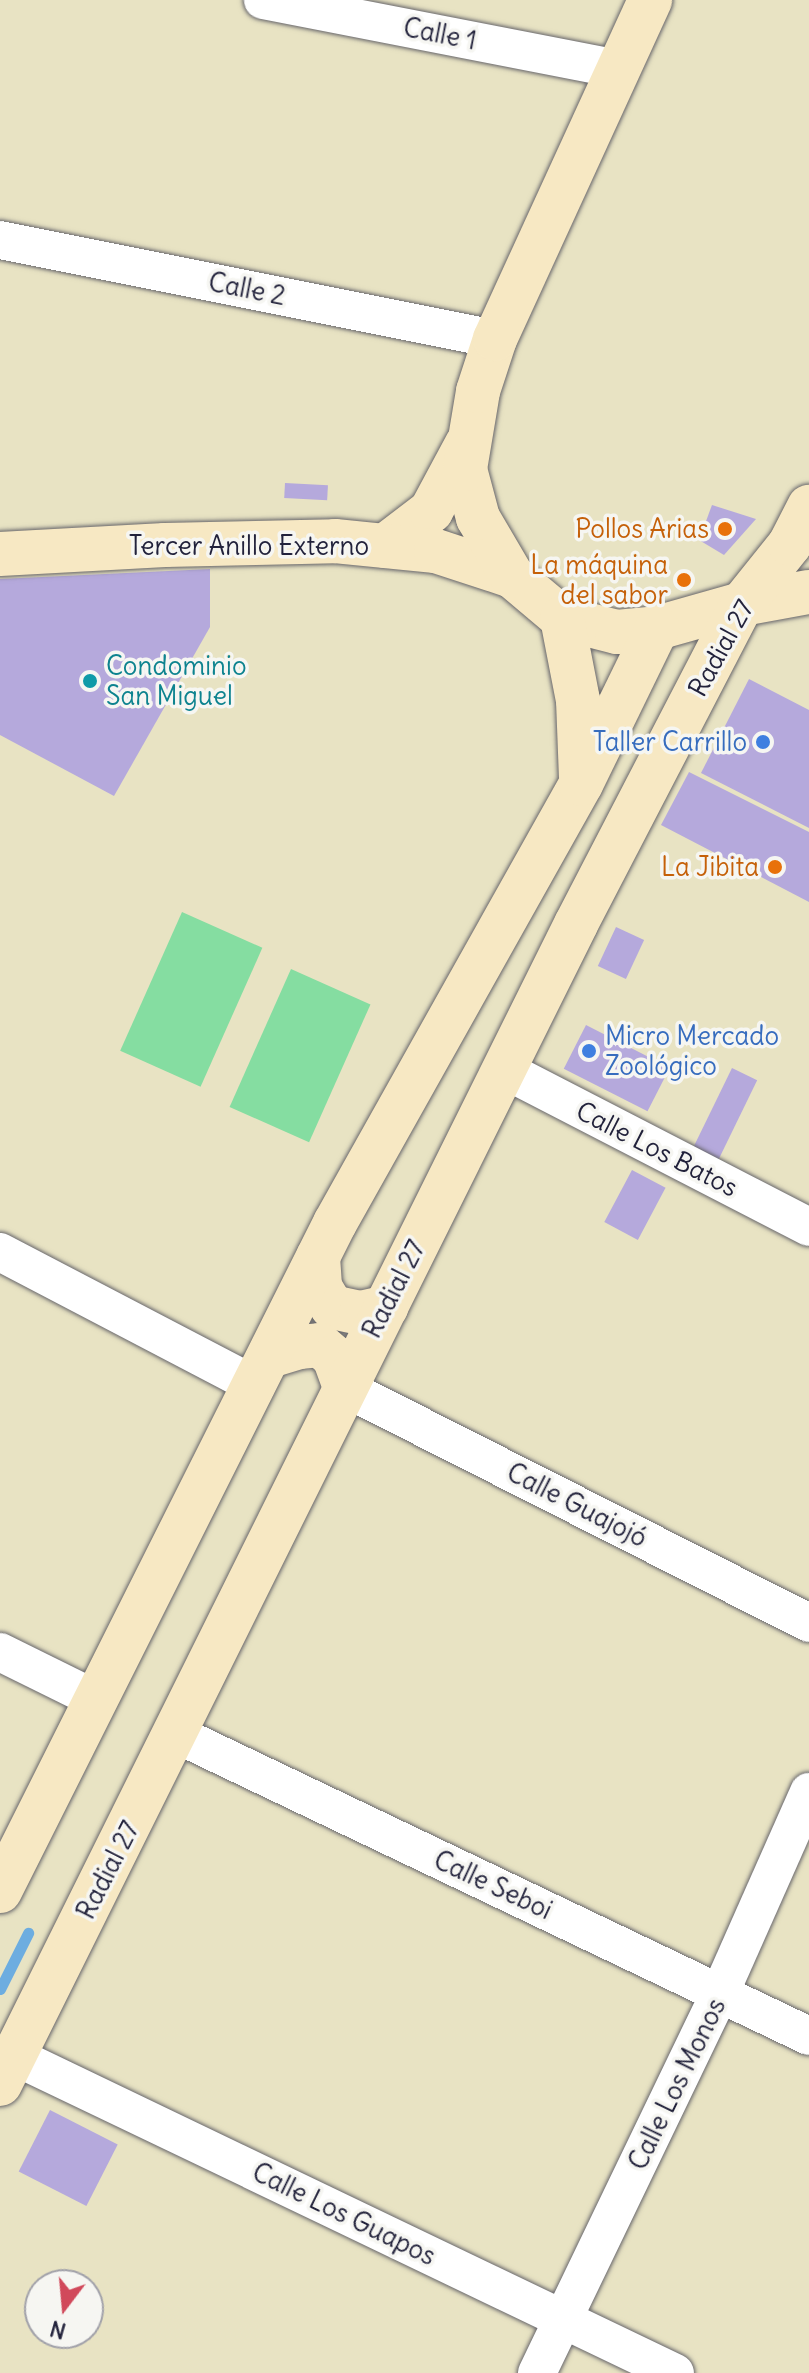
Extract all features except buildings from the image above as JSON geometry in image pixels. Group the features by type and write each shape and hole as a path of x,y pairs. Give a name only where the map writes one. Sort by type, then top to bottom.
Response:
{"street":[{"name":"Calle 1","path":"263,0 617,69"},
{"path":"512,576 478,518 465,469 467,444 495,339 650,0"},
{"name":"Calle 2","path":"0,240 495,339"},
{"path":"385,546 431,511 467,444"},
{"name":"Radial 27","path":"7,2070 598,881 742,604 790,544 809,507"},
{"name":"Tercer Anillo Externo","path":"0,554 165,545 335,541 436,551 512,576 562,618 617,632 657,628 742,604 809,592"},
{"path":"562,618 578,700 581,784"},
{"path":"0,1891 318,1257 581,784 657,628"},
{"path":"581,784 602,796 609,806 611,824 598,881"},
{"name":"Calle Los Batos","path":"505,1070 809,1227"},
{"path":"0,1252 263,1371"},
{"path":"318,1257 320,1287 332,1307 361,1313 386,1307"},
{"path":"263,1371 299,1347 320,1345 334,1357 345,1388"},
{"name":"Calle Guajojó","path":"345,1388 809,1623"},
{"path":"0,1652 97,1700"},
{"name":"Calle Seboi","path":"176,1734 809,2036"},
{"name":"Calle Los Monos","path":"537,2373 720,1993 809,1792"},
{"name":"Calle Los Guapos","path":"7,2070 563,2319 675,2373"}],"green space":[{"path":"182,912 262,948 201,1087 120,1051"},
{"path":"291,969 370,1004 309,1142 230,1107"}],"waterway":[{"path":"0,1989 28,1933"}],"place":[{"name":"Pollos Arias","path":"725,529"},
{"name":"La máquina del sabor","path":"684,580"},
{"name":"Condominio San Miguel","path":"90,681"},
{"name":"Taller Carrillo","path":"763,742"},
{"name":"La Jibita","path":"775,867"},
{"name":"Micro Mercado Zoológico","path":"589,1051"}]}
